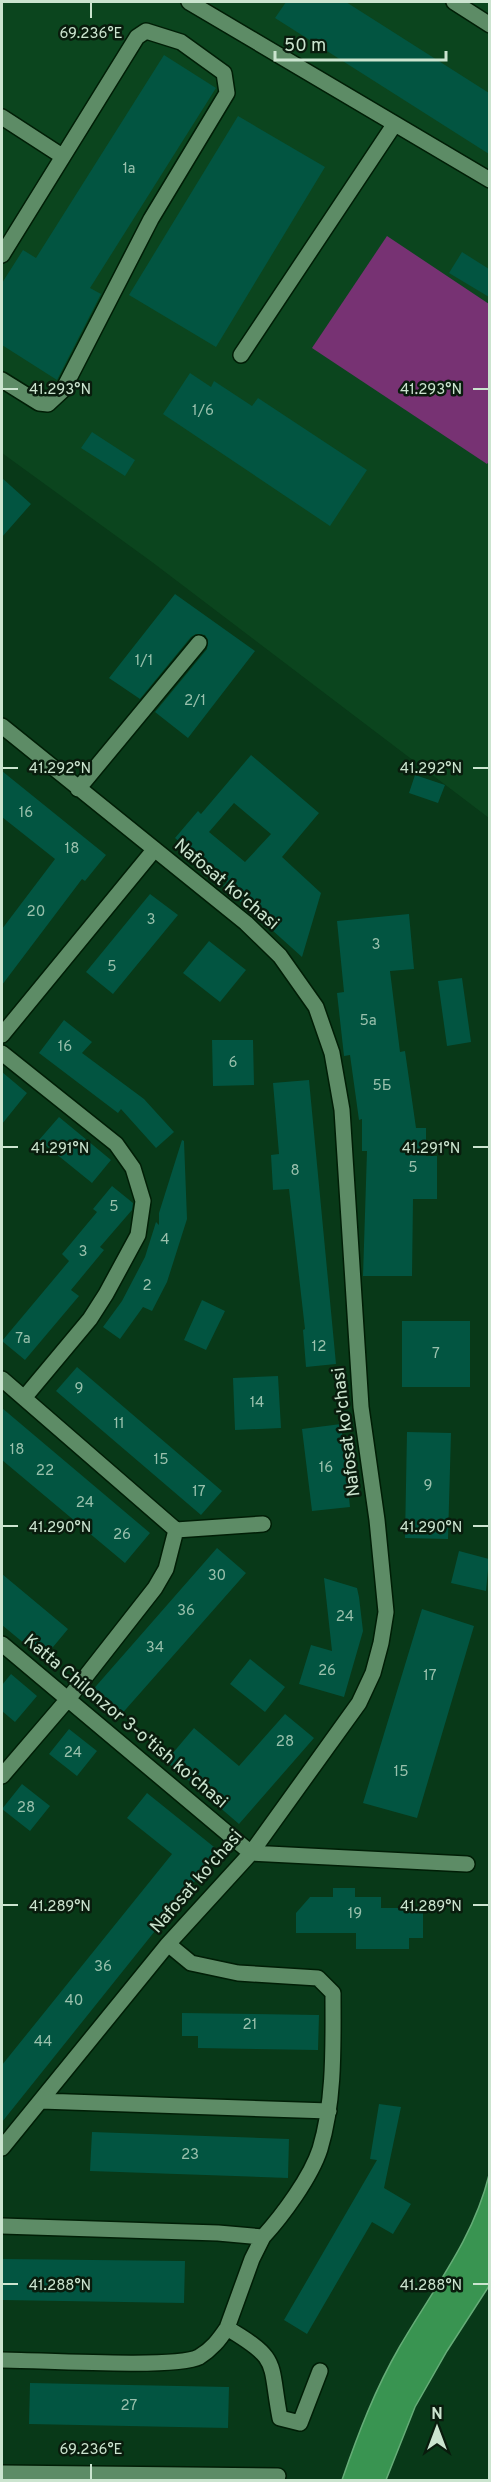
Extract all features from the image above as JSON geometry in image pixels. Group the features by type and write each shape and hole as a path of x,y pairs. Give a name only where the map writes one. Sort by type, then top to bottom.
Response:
{"street":[{"path":"189,2 489,180"},
{"path":"454,2 489,25"},
{"path":"2,255 137,37 146,31 181,42 224,73 227,93 151,219 63,390 48,404 39,403 2,380"},
{"path":"2,117 62,156"},
{"path":"241,355 394,125"},
{"path":"78,789 199,643"},
{"name":"Nafosat ko'chasi","path":"2,726 246,923 280,956 316,1007 332,1053 342,1110 361,1407 377,1520 386,1612 373,1673 359,1703 251,1853 168,1944 2,2148"},
{"path":"2,1035 154,850"},
{"path":"2,1053 116,1144 133,1168 143,1202 138,1235 106,1294 90,1319 24,1398"},
{"path":"2,1379 176,1530 263,1524"},
{"path":"2,1776 68,1699 155,1588 166,1569 176,1530"},
{"name":"Katta Chilonzor 3-o'tish ko'chasi","path":"2,1644 251,1853"},
{"path":"251,1853 467,1864"},
{"path":"2,2360 168,2362 197,2358 217,2344 227,2328 252,2259 263,2237 284,2214 319,2151 329,2111 333,1993 318,1978 238,1973 191,1963 168,1944"},
{"path":"41,2101 329,2111"},
{"path":"2,2226 218,2233 263,2237"},
{"path":"227,2328 266,2353 274,2372 280,2418 300,2423 320,2372"},
{"path":"2,2473 278,2476"}],"shaded area":[{"path":"2,2 489,2 489,818 152,562 2,453"},
{"path":"387,236 489,304 490,460 487,464 312,348"},
{"path":"489,2175 489,2286 447,2351 415,2407 386,2480 342,2480 375,2395 400,2346 463,2243 482,2199"}],"building":[{"path":"286,2 346,2 489,93 489,154 275,18"},
{"path":"164,55 216,88 90,288 101,294 57,380 2,345 2,283 23,250 36,258"},
{"path":"238,116 325,167 216,347 129,295"},
{"path":"462,252 489,269 489,297 449,273"},
{"path":"190,373 211,387 214,381 252,406 258,398 367,470 330,526 163,414"},
{"path":"92,432 135,460 125,476 81,448"},
{"path":"2,478 31,504 2,537"},
{"path":"175,594 255,651 188,738 155,712 207,649 208,640 205,635 196,634 191,637 140,699 109,678"},
{"path":"251,755 319,813 282,857 321,893 302,957 223,886 227,882 175,838 198,811 201,814","holes":["234,803 271,834 245,862 209,832"]},
{"path":"2,771 106,855 85,881 82,879 2,985 2,929 55,859 2,817"},
{"path":"415,775 445,785 438,803 409,793"},
{"path":"150,894 178,915 113,994 86,972"},
{"path":"409,914 414,969 390,971 400,1052 405,1051 416,1128 426,1128 426,1156 437,1156 437,1199 413,1199 412,1276 363,1276 367,1151 362,1151 362,1119 359,1120 350,1055 344,1056 337,993 344,992 337,921"},
{"path":"209,941 246,970 220,1002 183,973"},
{"path":"462,978 471,1042 447,1046 438,981"},
{"path":"64,1020 92,1042 82,1053 144,1099 174,1132 156,1148 121,1109 118,1113 39,1053"},
{"path":"212,1040 253,1040 254,1085 213,1086"},
{"path":"2,1072 27,1093 2,1124"},
{"path":"309,1080 336,1364 306,1367 303,1330 305,1329 289,1189 273,1190 271,1155 279,1154 273,1083"},
{"path":"59,1117 111,1160 92,1183 39,1140"},
{"path":"182,1140 184,1141 187,1219 167,1282 152,1311 143,1307 120,1339 103,1327 122,1301 145,1257 156,1222 159,1225 159,1213"},
{"path":"112,1186 133,1203 132,1210 100,1247 104,1250 71,1290 79,1296 25,1360 2,1341 69,1261 62,1254 97,1212 93,1209"},
{"path":"202,1300 225,1311 206,1350 184,1340"},
{"path":"402,1321 470,1321 470,1387 402,1387"},
{"path":"77,1367 222,1491 201,1515 56,1391"},
{"path":"278,1376 281,1428 235,1430 233,1378"},
{"path":"2,1408 150,1533 125,1563 2,1460"},
{"path":"341,1424 350,1507 312,1511 302,1429"},
{"path":"407,1432 451,1433 448,1539 405,1538"},
{"path":"217,1548 246,1573 119,1717 90,1693"},
{"path":"459,1551 489,1559 486,1591 451,1583"},
{"path":"2,1574 68,1629 43,1659 2,1625"},
{"path":"324,1578 357,1588 359,1597 363,1631 344,1697 299,1684 311,1645 332,1651"},
{"path":"422,1609 474,1626 417,1818 363,1803"},
{"path":"250,1659 285,1687 265,1712 230,1684"},
{"path":"11,1674 37,1696 15,1722 2,1711 2,1685"},
{"path":"285,1714 314,1738 239,1824 166,1761 194,1728 239,1766"},
{"path":"69,1729 97,1751 77,1776 49,1754"},
{"path":"22,1784 50,1806 30,1831 2,1809"},
{"path":"147,1793 219,1851 2,2122 2,2065 172,1854 127,1818"},
{"path":"333,1888 355,1888 355,1897 381,1897 381,1908 423,1908 423,1938 409,1938 409,1949 356,1949 356,1933 296,1933 296,1913 310,1897 333,1897"},
{"path":"182,2013 319,2015 318,2050 198,2048 198,2036 182,2036"},
{"path":"379,2104 401,2107 384,2188 411,2204 393,2234 372,2222 307,2334 284,2320 377,2160 370,2159"},
{"path":"92,2132 289,2139 288,2178 90,2171"},
{"path":"2,2259 185,2261 184,2303 2,2300"},
{"path":"30,2383 229,2387 228,2428 29,2424"}]}
